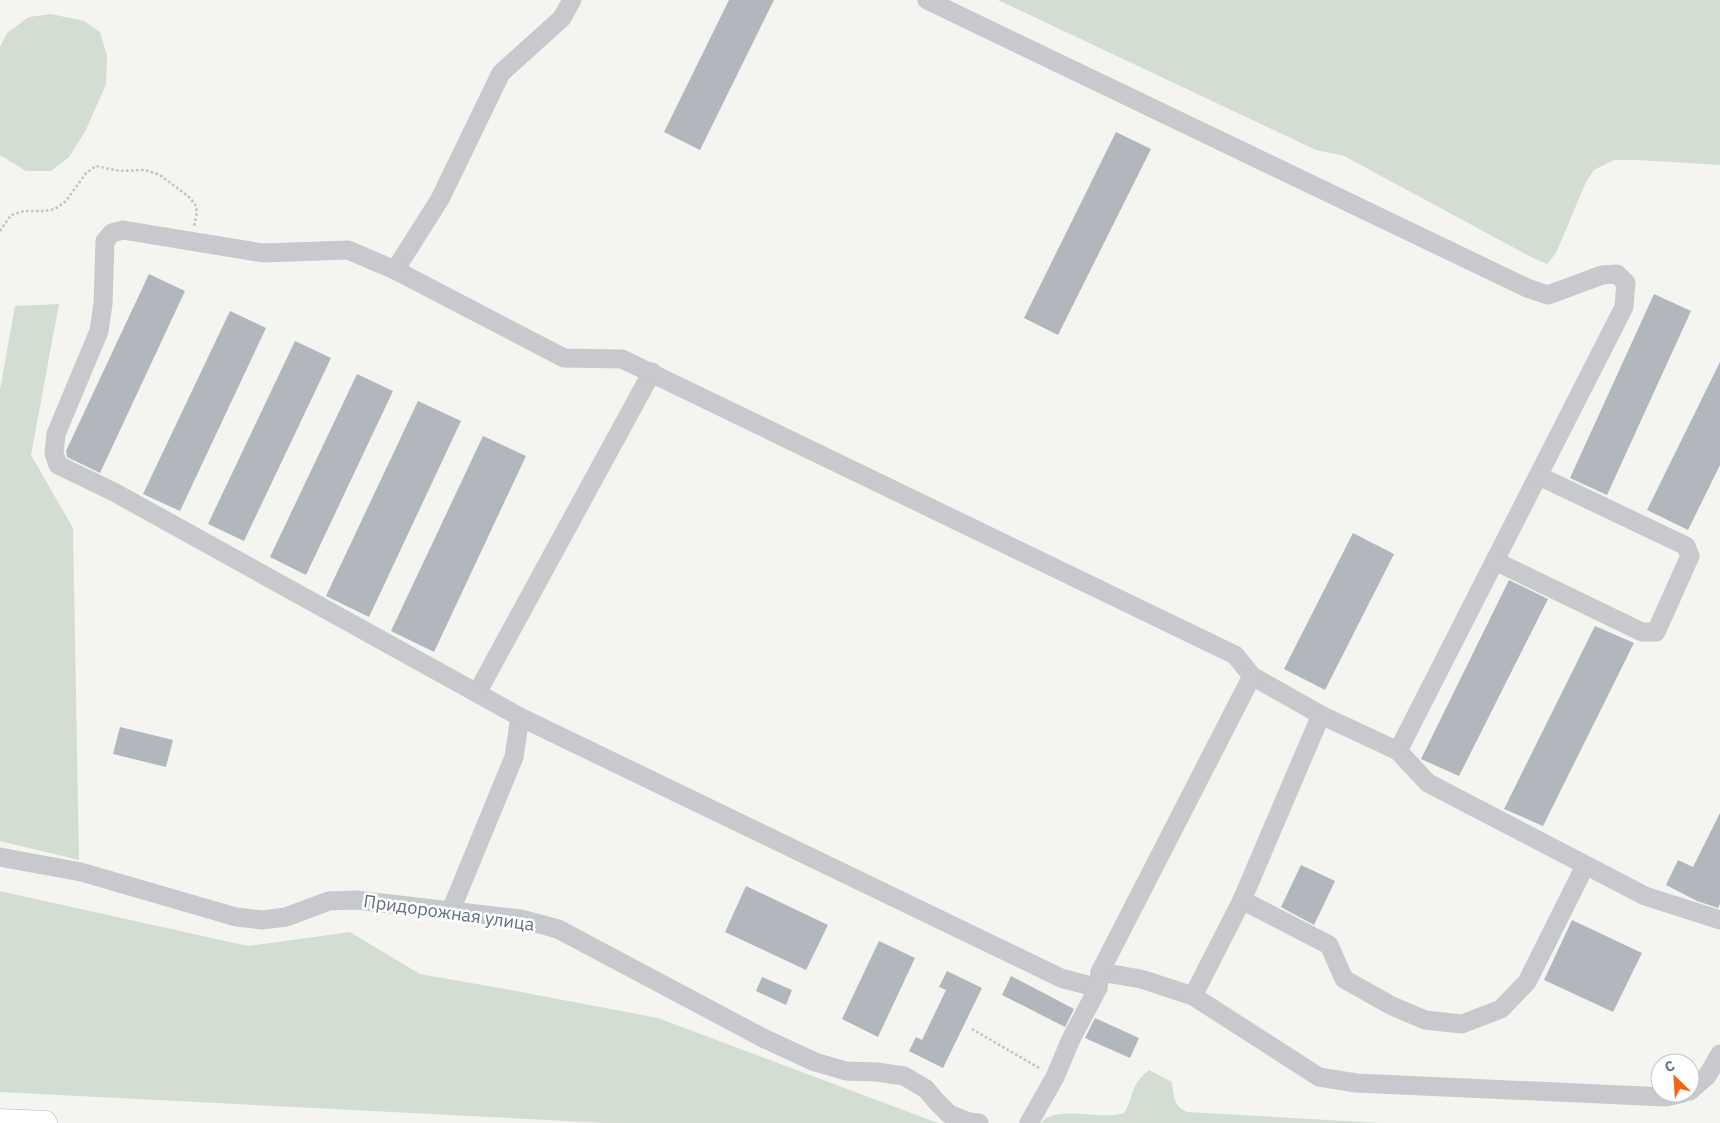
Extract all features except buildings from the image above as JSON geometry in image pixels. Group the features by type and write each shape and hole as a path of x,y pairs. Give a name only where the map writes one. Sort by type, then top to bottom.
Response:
{"main road":[{"path":"0,1121 45,1123"}],"street":[{"path":"395,270 440,199 502,73 562,18 572,0"},
{"path":"927,0 1527,288 1548,295 1602,274 1617,274 1626,283 1624,307 1398,751"},
{"path":"1650,1096 1356,1083 1319,1077 1193,996 1140,979 1099,980 1062,978 520,717 114,492 58,465 54,453 56,434 99,330 103,304 105,241 112,234 123,230 263,253 348,250 395,270 564,358 622,359 1234,655 1252,676 1321,715 1398,751 1428,783 1645,896 1720,920"},
{"path":"477,693 652,372"},
{"path":"1495,561 1642,632 1656,632 1690,556 1686,546 1538,476"},
{"path":"1029,1123 1055,1077 1099,980 1252,676"},
{"path":"1193,996 1242,900 1321,715"},
{"path":"451,910 514,757 520,717"},
{"name":"Придорожная улица","path":"0,857 81,872 236,917 262,920 286,917 329,901 356,900 426,910 451,910 521,919 558,929 765,1039 815,1062 846,1071 877,1072 904,1076 926,1089 949,1114 970,1122 979,1123"},
{"path":"1242,900 1329,945 1344,980 1392,1006 1425,1020 1462,1024 1501,1009 1527,982 1585,866"},
{"path":"1700,1082 1707,1076 1720,1054"}],"path":[{"path":"0,231 11,215 24,211 44,212 55,209 66,201 86,173 96,166 120,171 144,170 160,175 188,196 195,204 197,212 194,227 200,242"},
{"path":"972,1028 1055,1077"}],"shaded area":[{"path":"998,0 1720,0 1720,165 1614,160 1594,170 1586,182 1556,253 1547,264 1344,156 1316,150"},
{"path":"51,14 84,21 100,32 107,56 106,84 86,130 69,157 51,171 26,171 0,155 0,47 7,33 29,17"},
{"path":"59,304 31,455 73,528 79,860 0,841 0,390 15,306"},
{"path":"0,891 248,946 350,932 420,974 658,1018 938,1123 606,1123 0,1092"},
{"path":"1149,1070 1172,1082 1177,1104 1182,1110 1187,1112 1381,1123 1041,1123 1048,1117 1057,1115 1115,1115 1124,1113 1135,1086"}]}
